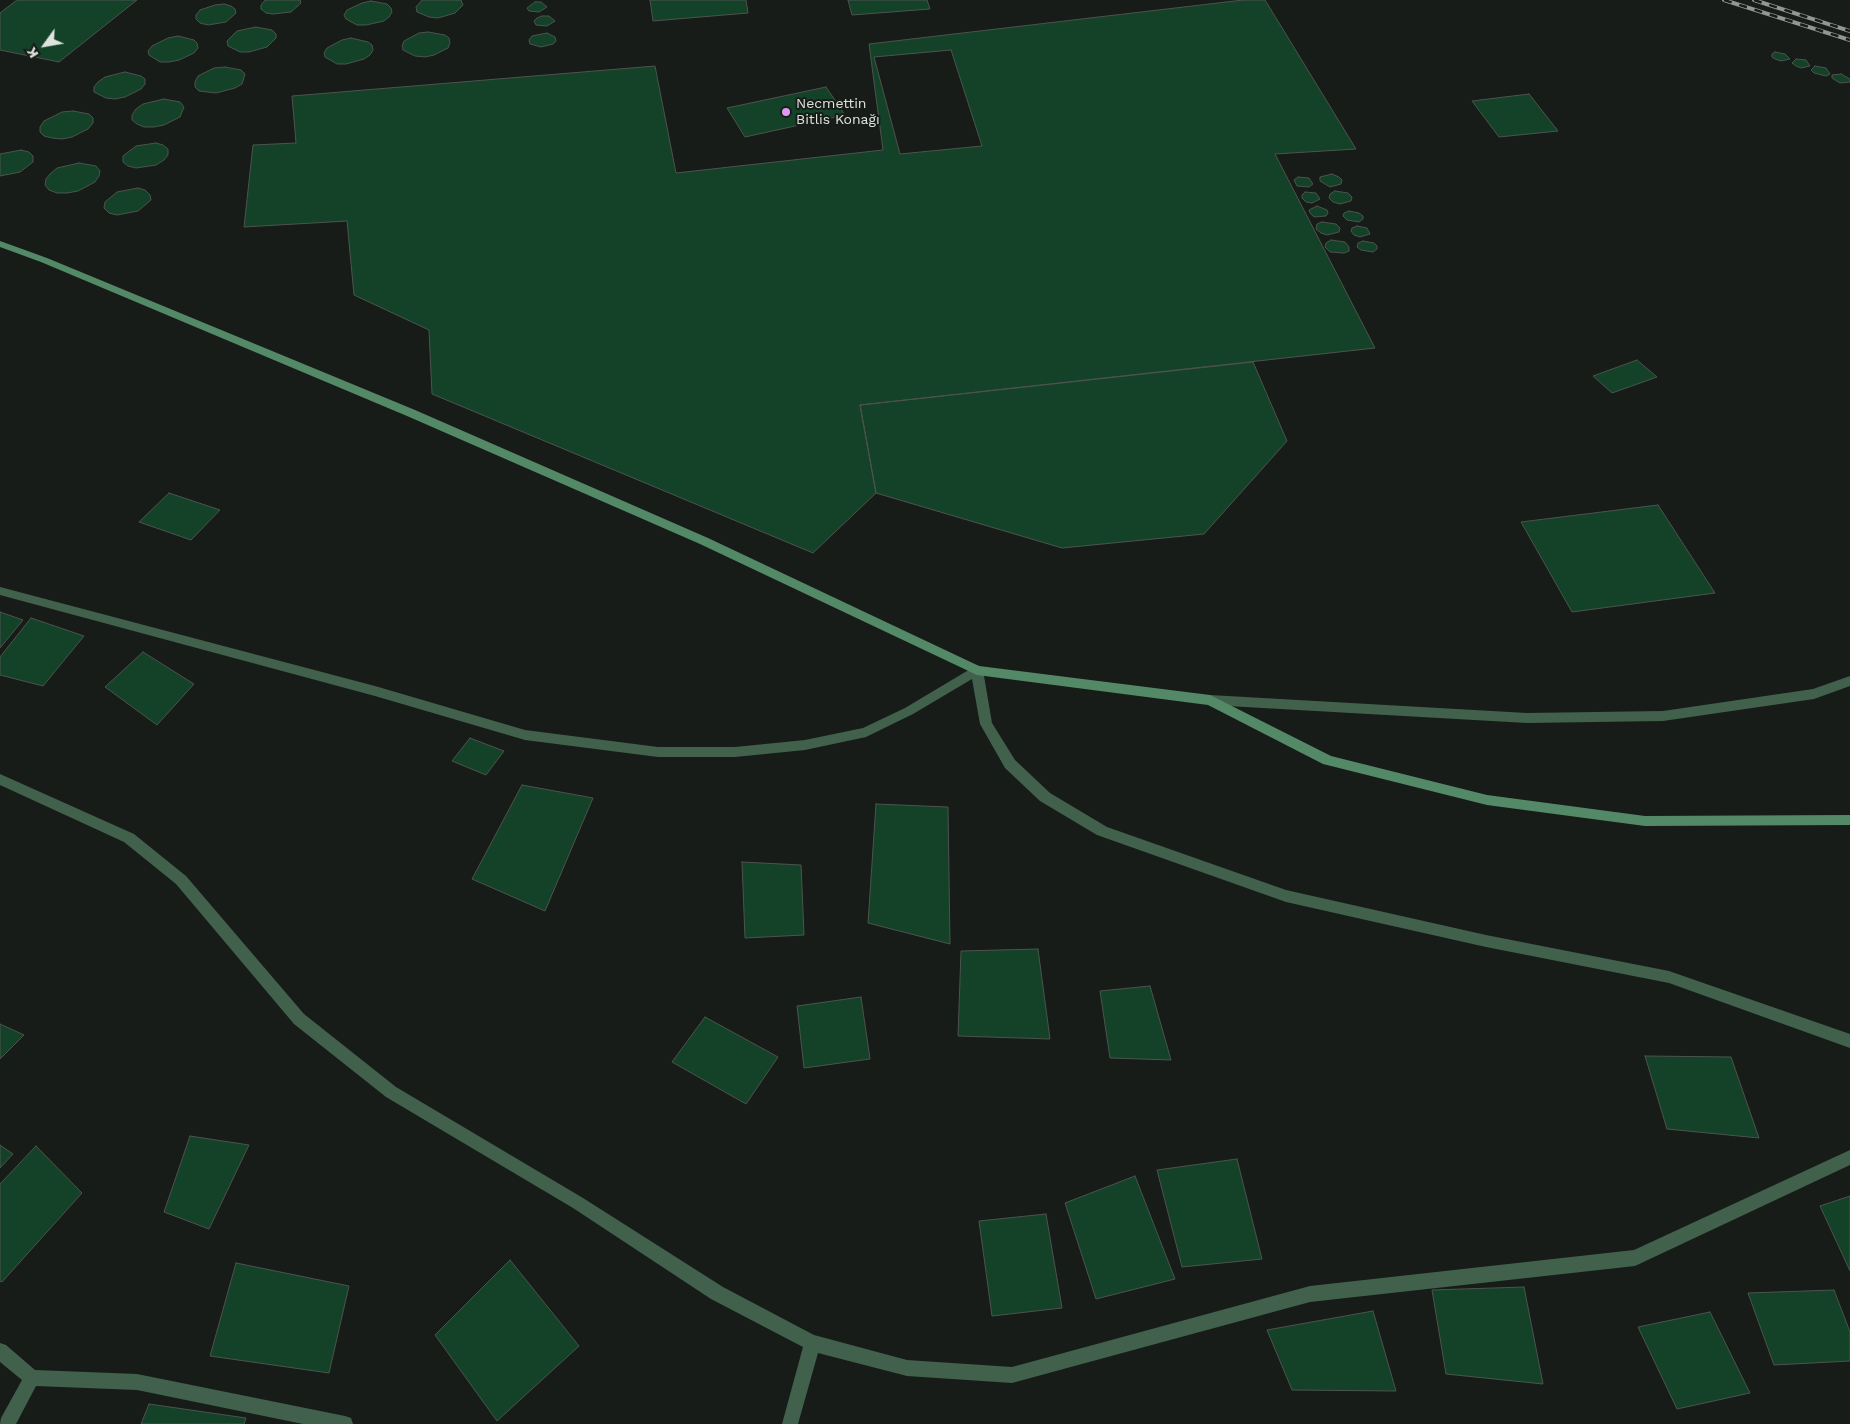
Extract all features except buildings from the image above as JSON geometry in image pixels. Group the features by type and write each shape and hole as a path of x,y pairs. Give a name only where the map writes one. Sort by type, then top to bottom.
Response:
{"main road":[{"path":"0,244 44,260 464,436 704,541 977,670 1210,700 1328,760 1487,800 1645,821 1850,820"}],"street":[{"path":"0,591 375,691 525,734 658,752 735,752 806,745 866,732 909,711 977,670 986,724 1010,764 1045,797 1102,831 1286,896 1477,939 1669,977 1850,1041"},
{"path":"1210,700 1527,718 1664,716 1814,694 1850,681"},
{"path":"0,779 129,838 181,880 299,1019 391,1092 578,1203 717,1293 812,1343 907,1368 1012,1375 1310,1294 1635,1258 1850,1158"},
{"path":"790,1424 812,1343"},
{"path":"0,1351 32,1378 137,1382 346,1424"},
{"path":"7,1424 32,1378"}],"railway":[{"path":"1724,0 1850,40"},
{"path":"1754,0 1850,31"}],"place":[{"name":"Necmettin Bitlis Konağı","path":"786,112"}]}
